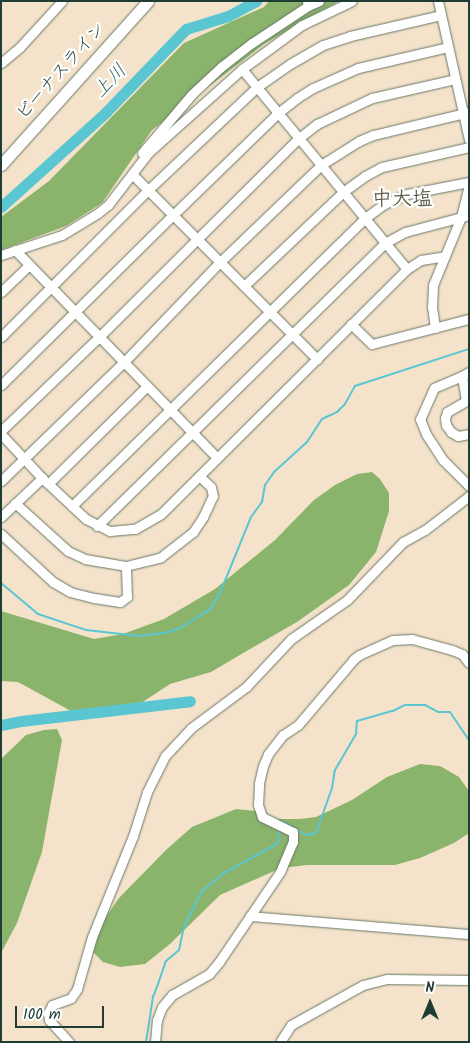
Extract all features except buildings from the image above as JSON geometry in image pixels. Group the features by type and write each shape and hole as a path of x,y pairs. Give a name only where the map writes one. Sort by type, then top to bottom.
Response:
{"main road":[{"name":"ビーナスライン","path":"1,165 148,1"}],"street":[{"path":"1,63 20,47 62,1"},
{"path":"141,162 140,154 192,94 252,43 307,4 319,1"},
{"path":"1,255 62,235 98,213 108,205 141,162 185,119 242,69 302,25 352,1"},
{"path":"438,1 455,79 466,113 469,140"},
{"path":"1,337 148,190 257,87 290,64 323,45 350,36 442,15"},
{"path":"1,385 278,113 313,88 344,73 448,47"},
{"path":"242,69 407,269"},
{"path":"444,256 421,260 407,269 199,476 150,522 135,529 110,531 97,526 72,506 46,481 1,432 298,138 317,124 372,98 455,79"},
{"path":"1,481 124,362 220,262 321,164 359,141 373,135 466,113"},
{"path":"244,286 343,192 365,176 382,168 469,147"},
{"path":"132,174 317,359"},
{"path":"72,506 365,218 384,204 407,194 469,182"},
{"path":"435,328 432,307 433,285 444,256 465,216 469,186"},
{"path":"97,526 385,243 405,232 465,216"},
{"path":"14,250 217,458"},
{"path":"1,292 29,265"},
{"path":"351,324 372,344 469,319"},
{"path":"469,434 458,436 451,432 446,425 447,412 466,400 466,374 434,388 420,419 426,434 443,460 469,486"},
{"path":"1,517 15,503 46,481 146,386"},
{"path":"15,503 68,551 85,559 126,566 161,557 193,532 213,496 211,487 199,476"},
{"path":"69,1042 49,1020 48,1013 52,1005 71,998 78,989 92,937 133,836 147,792 164,756 191,728 246,686 291,639 348,600 403,542 425,530 469,496"},
{"path":"1,534 53,582 70,592 120,602 127,597 126,566"},
{"path":"155,1042 157,1020 162,1007 172,995 209,974 280,872 294,835 290,830 262,817 258,805 262,766 283,735 298,725 354,660 393,640 412,639 452,650 462,654 469,663"},
{"path":"250,916 469,934"},
{"path":"280,1042 291,1025 363,985 387,979 469,980"}],"green space":[{"path":"269,1 339,1 264,44 152,130 102,203 66,226 1,250 1,217 49,181 184,43 264,7"},
{"path":"372,472 380,479 389,493 389,511 376,552 349,585 297,622 211,672 170,684 132,709 103,715 80,716 18,682 1,681 1,611 94,639 123,634 164,619 215,589 275,540 314,500 335,485 357,474"},
{"path":"57,729 62,740 42,852 17,923 1,953 1,759 26,735"},
{"path":"420,764 440,766 459,777 469,791 469,833 454,843 420,858 395,865 307,865 281,868 220,895 170,944 145,964 120,967 103,962 93,952 103,921 119,898 167,849 192,827 236,809 256,811 276,819 316,817 352,800 387,777"}],"waterway":[{"name":"上川","path":"1,207 106,112 186,29 228,16 256,1"},
{"path":"1,583 38,614 86,630 139,636 165,633 180,628 210,609 220,593 251,517 262,502 265,485 274,472 307,442 322,419 337,412 345,404 355,386 469,349"},
{"path":"1,725 190,701"},
{"path":"282,821 306,835 316,833 332,788 335,770 356,734 357,721 393,711 405,705 425,705 438,712 450,712 469,740"},
{"path":"146,1042 153,997 166,961 179,950 184,927 201,892 224,873 275,845 278,842 279,829"}],"district":[{"name":"中大塩","path":"402,200"}]}
